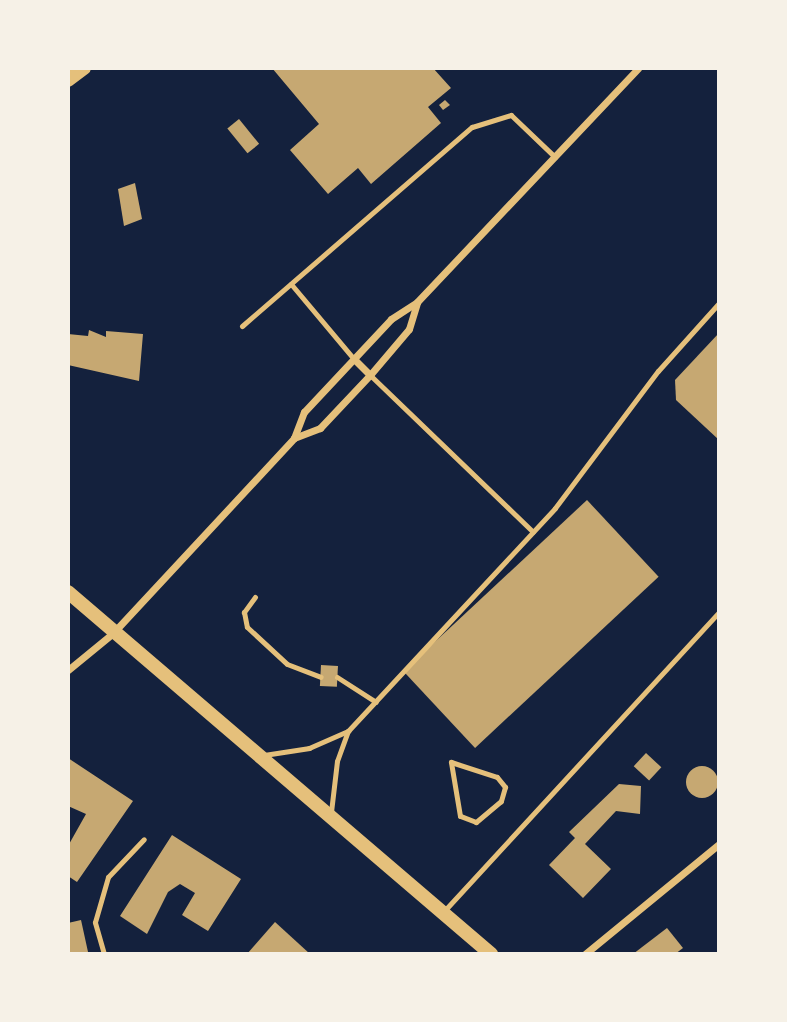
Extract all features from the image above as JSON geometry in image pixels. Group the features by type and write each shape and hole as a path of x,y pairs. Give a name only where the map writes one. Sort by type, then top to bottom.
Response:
{"main road":[{"path":"68,80 84,68"},
{"path":"68,592 113,633 331,812 445,910 491,954"}],"street":[{"path":"68,670 113,633 294,438 304,412 390,318 417,302 556,158 638,68"},
{"path":"294,438 320,428 370,375 409,329 417,302"},
{"path":"354,359 370,375"},
{"path":"585,954 719,845"}],"lane":[{"path":"242,326 472,127 511,115 556,158"},
{"path":"290,284 354,359"},
{"path":"331,812 337,761 348,732 533,532 719,303"},
{"path":"370,375 533,532"},
{"path":"255,597 244,612 247,626 287,664 321,677"},
{"path":"445,910 719,612"},
{"path":"337,677 376,702"},
{"path":"263,755 309,748 348,732"},
{"path":"451,762 496,777 505,787 501,801 476,822 460,816 451,762"},
{"path":"104,954 95,922 108,877 144,839"}],"building":[{"path":"272,68 433,68 451,88 428,107 441,123 371,184 358,168 328,194 290,150 319,124"},
{"path":"445,100 450,105 443,110 439,105"},
{"path":"239,119 259,144 247,153 227,128"},
{"path":"135,183 142,219 124,226 118,189"},
{"path":"89,330 106,337 106,331 143,334 139,381 68,365 68,334 88,336"},
{"path":"719,333 719,440 676,400 675,380"},
{"path":"587,500 659,577 475,748 403,671"},
{"path":"321,665 338,666 337,687 320,686"},
{"path":"646,753 661,767 649,780 634,766"},
{"path":"68,758 133,801 77,882 68,876 68,846 86,814 68,806"},
{"path":"702,766 713,771 718,782 713,793 702,798 691,793 686,782 691,771"},
{"path":"619,784 641,786 640,814 616,811 585,844 611,869 583,898 549,865 575,838 569,832"},
{"path":"172,835 241,879 208,931 182,915 195,893 180,884 168,892 147,934 120,916"},
{"path":"81,920 88,952 68,954 68,923"},
{"path":"275,922 310,954 247,954"},
{"path":"667,928 683,948 675,954 633,954"}]}
